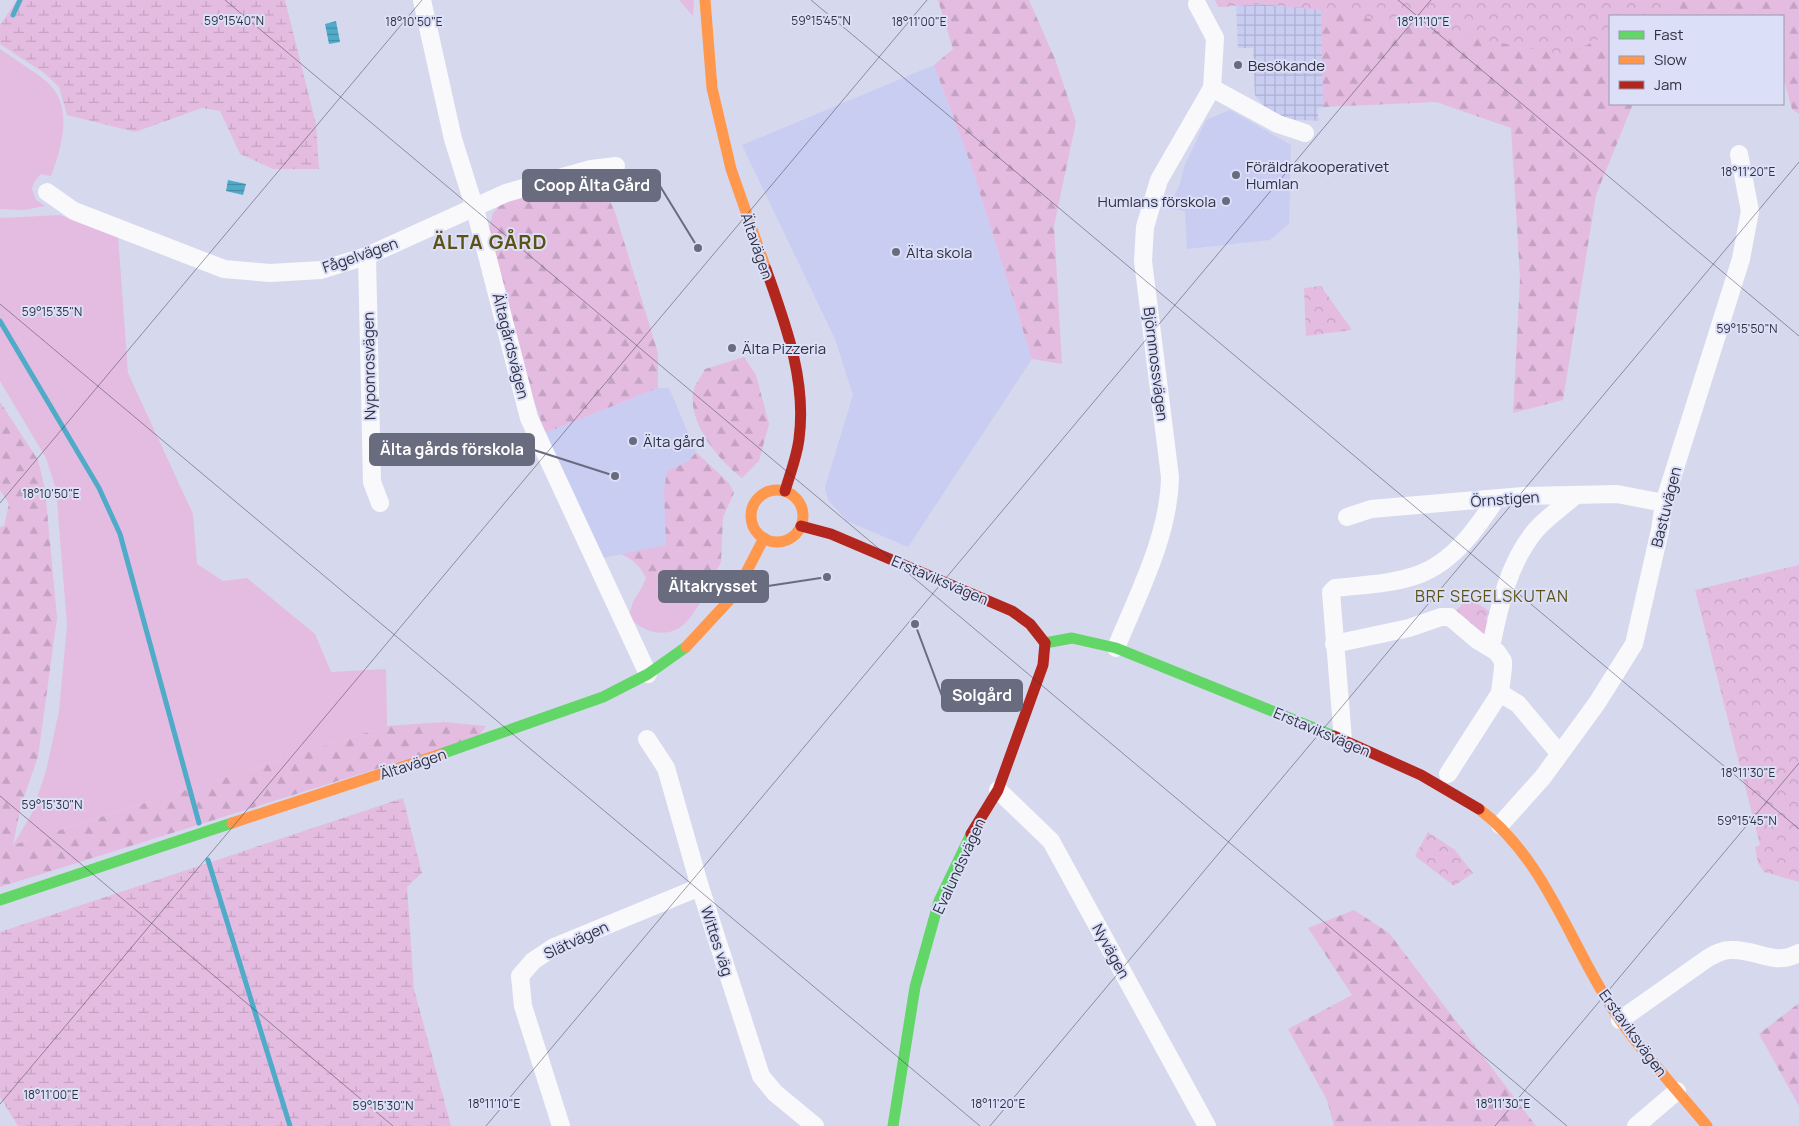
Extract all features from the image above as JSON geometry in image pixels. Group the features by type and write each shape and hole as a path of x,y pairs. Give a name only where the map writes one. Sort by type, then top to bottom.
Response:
{"street":[{"name":"Ältagårdsvägen","path":"422,0 453,139 475,209 529,418 622,624 648,674"},
{"name":"Ältavägen","path":"705,0 712,88 732,169 792,342 800,407 799,439 785,491"},
{"name":"Björnmossvägen","path":"1116,648 1146,574 1170,502 1170,477 1143,261 1145,227 1159,180 1212,88 1215,38 1197,4"},
{"path":"1212,88 1278,124 1305,132"},
{"name":"Bastuvägen","path":"1500,825 1543,777 1597,703 1634,644 1660,530 1664,503 1741,259 1750,211 1739,154"},
{"name":"Fågelvägen","path":"47,192 74,211 130,231 224,269 270,273 321,270 367,256 475,209 506,193 591,169 616,166"},
{"name":"Nyponrosvägen","path":"367,256 372,482 380,504"},
{"path":"772,490 785,491 796,497 803,509 801,526 798,532 785,540 776,542 764,538 754,527 751,518 754,504 764,493 772,490"},
{"name":"Örnstigen","path":"1347,517 1371,509 1576,495 1617,494 1664,503"},
{"path":"1491,647 1501,596 1528,542 1536,530 1576,495"},
{"path":"1343,740 1331,592 1335,588 1375,583 1420,574 1463,544 1496,499"},
{"name":"Erstaviksvägen","path":"801,526 831,534 1012,611 1030,624 1045,643 1072,638 1116,648 1343,740 1421,775 1476,807 1500,825 1543,881 1581,956 1620,1020 1707,1126"},
{"name":"Ältavägen","path":"0,900 489,738 603,697 648,674 680,653 735,594 764,538"},
{"path":"1334,644 1450,617 1477,640 1491,647 1503,661 1500,693 1448,774"},
{"name":"Evalundsvägen","path":"893,1126 915,987 939,901 972,832 998,790 1043,665 1045,643"},
{"path":"1500,693 1518,704 1559,753"},
{"name":"Wittes väg","path":"647,739 666,768 700,886 761,1076 775,1093 815,1126"},
{"name":"Nyvägen","path":"998,790 1051,841 1207,1126"},
{"name":"Slätvägen","path":"561,1126 523,1006 520,976 533,961 554,947 700,886"},
{"path":"1620,1020 1708,958 1722,951 1732,949 1779,960 1799,953"},
{"path":"1636,1126 1677,1091"}],"shaded area":[{"path":"1262,4 1322,10 1323,107 1317,109 1319,121 1284,119 1270,113 1255,95 1253,48 1238,48 1236,6"},
{"path":"336,21 340,42 329,44 325,24"},
{"name":"Älta skola","path":"934,65 971,165 1032,359 908,547 847,521 828,500 825,487 853,395 835,339 742,145"},
{"name":"Föräldrakooperativet Humlan","path":"1230,110 1291,145 1289,224 1270,240 1187,249 1185,211 1168,208 1180,184 1184,167 1206,120"},
{"path":"228,180 246,184 243,195 226,191"},
{"path":"658,388 669,388 696,452 664,491 667,545 602,558 545,433"}],"green space":[{"path":"17,0 285,0 316,124 319,169 273,169 240,154 220,111 202,108 135,132 67,115 59,87 44,73 0,44 0,25"},
{"path":"679,0 694,0 693,16"},
{"path":"938,0 1029,0 1055,59 1076,122 1054,226 1062,364 1032,359 971,165 934,65 953,49"},
{"path":"1215,0 1799,0 1799,114 1792,109 1784,81 1784,15 1609,15 1609,105 1633,105 1596,195 1563,400 1513,413 1520,279 1511,128 1436,102 1323,107 1321,10 1262,4 1219,7"},
{"path":"1215,0 1685,0 1652,15 1609,15 1609,34 1566,55 1322,10 1262,4 1219,7"},
{"path":"0,49 47,82 61,103 63,115 62,140 55,165 51,176 41,174 34,182 32,189 36,200 45,206 24,210 0,209"},
{"path":"598,176 615,212 658,353 658,388 545,433 533,397 489,229 493,213 508,197"},
{"path":"60,215 118,236 128,373 193,514 197,564 223,581 247,578 315,634 331,672 386,669 387,726 13,845 32,813 46,771 59,711 67,625 56,489 46,458 0,381 0,218"},
{"path":"1321,286 1352,330 1306,336 1304,288"},
{"path":"744,357 756,375 769,424 759,461 742,478 724,462 707,441 696,417 693,406 693,394 696,384 705,369"},
{"path":"0,402 38,460 45,489 57,618 38,757 21,805 13,845 387,726 444,722 486,726 478,737 0,887 0,527 4,526 9,504 0,490"},
{"path":"696,452 729,483 734,493 723,517 721,562 702,600 642,587 646,578 643,573 636,563 621,554 666,545 664,491 667,471 689,461"},
{"path":"1799,565 1799,882 1764,872 1758,863 1755,847 1760,845 1695,590"},
{"path":"642,587 702,600 688,620 677,629 670,632 654,632 640,626 629,615 633,602"},
{"path":"1469,597 1490,612 1485,619 1495,630 1491,647 1450,617"},
{"path":"403,798 422,873 407,887 414,989 451,1126 18,1126 0,1097 0,932"},
{"path":"1428,832 1455,850 1473,873 1454,886 1415,856"},
{"path":"1354,910 1389,933 1536,1126 1334,1126 1327,1100 1288,1029 1352,995 1308,928"},
{"path":"1799,1003 1799,1106 1759,1034"}],"waterway":[{"path":"13,15 20,0"},
{"path":"0,321 99,488 120,534 199,823"},
{"path":"208,860 290,1126"}],"traffic: fast":[{"path":"1045,643 1072,638 1116,648 1334,736"},
{"path":"441,754 603,697 648,674 686,647"},
{"path":"0,900 232,823"},
{"path":"893,1126 915,987 939,901 971,834"}],"traffic: slow":[{"path":"705,0 712,88 731,169 766,269"},
{"path":"777,490 787,492 795,498 801,506 803,516 801,526 795,534 787,540 777,542 767,540 759,534 753,526 751,516 753,506 759,498 767,492 777,490"},
{"path":"686,647 735,594 764,538"},
{"path":"232,823 441,754"},
{"path":"1479,809 1503,830 1524,854 1557,908 1587,965 1620,1020 1651,1061 1707,1126"}],"traffic: jam":[{"path":"766,269 793,352 800,395 799,439 785,491"},
{"path":"801,526 831,534 1012,611 1030,624 1045,643"},
{"path":"971,834 998,790 1043,665 1045,643"},
{"path":"1334,736 1421,775 1479,809"}],"place":[{"name":"Besökande","path":"1238,65"},
{"name":"Föräldrakooperativet Humlan","path":"1236,175"},
{"name":"Humlans förskola","path":"1226,201"},
{"name":"Coop Älta Gård","path":"698,248"},
{"name":"Älta skola","path":"896,252"},
{"name":"Älta Pizzeria","path":"732,348"},
{"name":"Älta gård","path":"633,441"},
{"name":"Älta gårds förskola","path":"615,476"},
{"name":"Ältakrysset","path":"827,577"},
{"name":"Solgård","path":"915,624"}],"district":[{"name":"ÄLTA GÅRD","path":"490,241"},
{"name":"BRF SEGELSKUTAN","path":"1492,596"}]}
